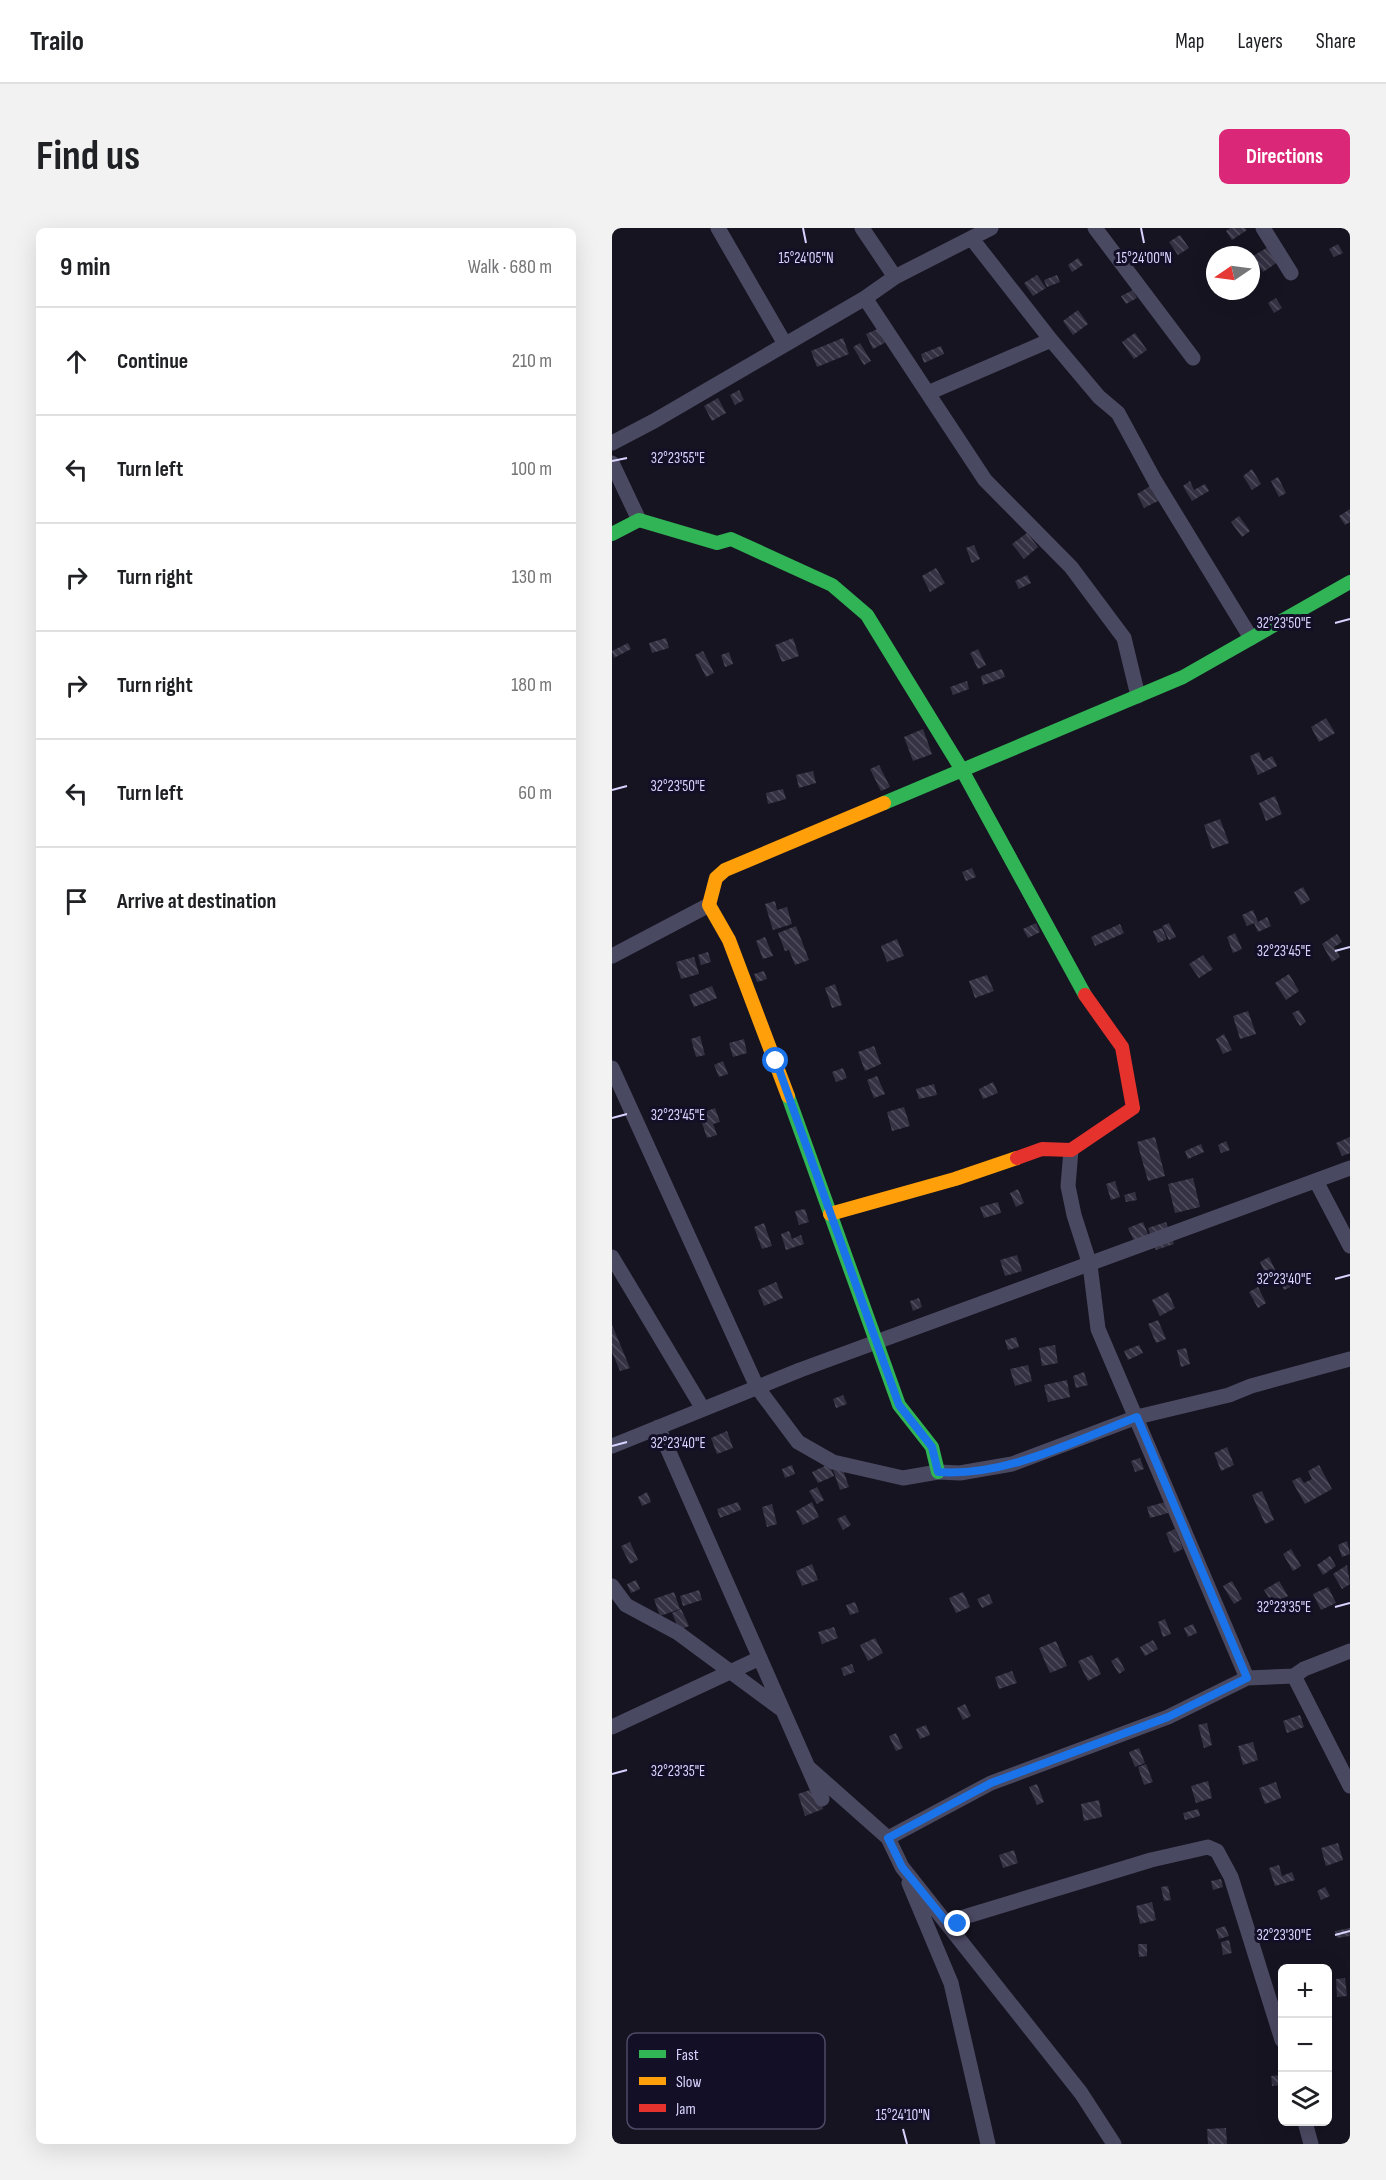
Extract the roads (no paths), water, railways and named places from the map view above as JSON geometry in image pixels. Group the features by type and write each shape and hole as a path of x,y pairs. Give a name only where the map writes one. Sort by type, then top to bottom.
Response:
{"street":[{"path":"718,228 785,344"},
{"path":"862,228 895,277"},
{"path":"612,443 865,298 895,277 991,228"},
{"path":"1263,228 1291,273"},
{"path":"1102,230 1193,358"},
{"path":"972,239 1051,340 1099,397 1118,413 1155,481 1251,638"},
{"path":"865,298 985,480 1071,567 1124,638 1138,696"},
{"path":"928,393 1051,340"},
{"path":"612,463 639,520"},
{"path":"612,534 639,520 717,543 731,539 831,585 867,615 962,770 1082,990 1122,1047 1134,1108 1071,1150 1042,1149 955,1179 830,1214"},
{"path":"938,1472 932,1447 899,1405 734,951 709,905 716,878 726,870 1183,677 1350,582"},
{"path":"612,956 709,905"},
{"path":"612,1068 757,1388 798,1442 832,1462 903,1478 938,1472 960,1473 1012,1464 1137,1417 1229,1395 1251,1386 1350,1359"},
{"path":"1071,1150 1068,1186 1074,1215 1090,1265 1098,1329 1247,1678"},
{"path":"612,1446 875,1343 1350,1168"},
{"path":"1316,1181 1350,1246"},
{"path":"612,1257 703,1409"},
{"path":"658,1427 822,1799"},
{"path":"612,1586 626,1605 678,1633 783,1711"},
{"path":"888,1838 991,1783 1168,1717 1247,1678 1294,1676 1304,1669 1350,1651"},
{"path":"612,1727 760,1658"},
{"path":"1294,1676 1350,1786"},
{"path":"808,1767 888,1838 902,1867 951,1983 988,2144"},
{"path":"953,1930 964,1917 1151,1860 1208,1847 1217,1851 1230,1877 1278,2027"},
{"path":"902,1867 1081,2093 1114,2144"},
{"path":"1306,2126 1311,2144"}]}
